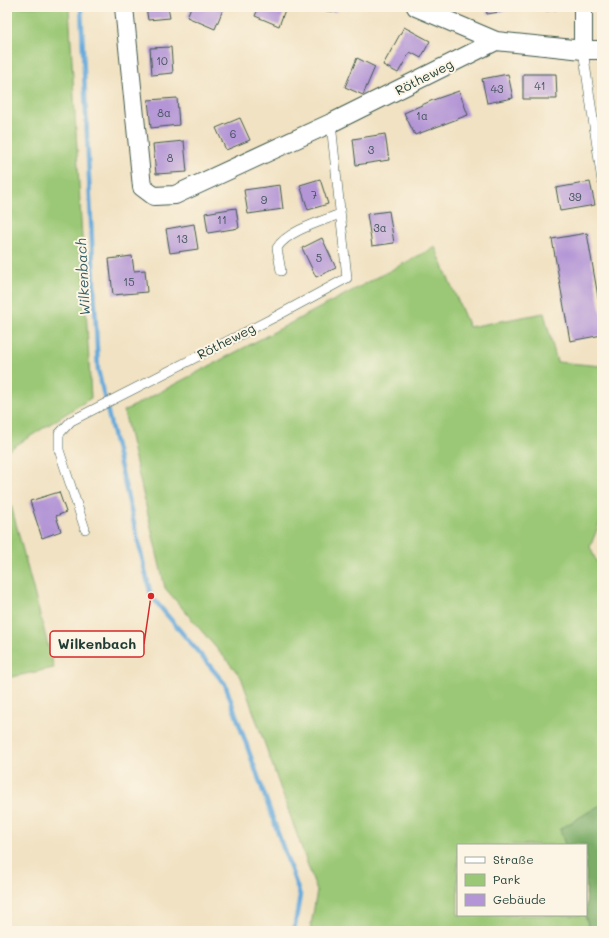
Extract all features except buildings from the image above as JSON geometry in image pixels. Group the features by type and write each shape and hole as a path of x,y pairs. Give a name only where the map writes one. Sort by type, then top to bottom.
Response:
{"street":[{"name":"Rötheweg","path":"124,7 142,187 154,196 175,195 331,123 496,41"},
{"path":"416,7 496,41 583,50 602,50"},
{"path":"583,7 583,50"}],"lane":[{"path":"583,50 602,181"},
{"name":"Rötheweg","path":"85,529 59,450 59,434 71,421 273,318 346,278 331,123"},
{"path":"281,270 277,248 286,238 308,226 340,214"}],"green space":[{"path":"7,7 69,7 91,398 7,451"},
{"path":"435,247 469,327 544,313 557,362 602,366 602,517 590,547 602,574 602,804 561,829 565,844 457,844 457,916 585,916 590,931 310,931 317,891 241,677 165,588 124,411"},
{"path":"7,490 54,668 7,678"},
{"path":"602,804 602,931 590,931 585,916 587,916 587,844 565,844 560,829"}],"waterway":[{"name":"Wilkenbach","path":"81,7 98,370 151,596 225,684 300,895 294,931"}],"place":[{"name":"Wilkenbach","path":"151,596"}]}
